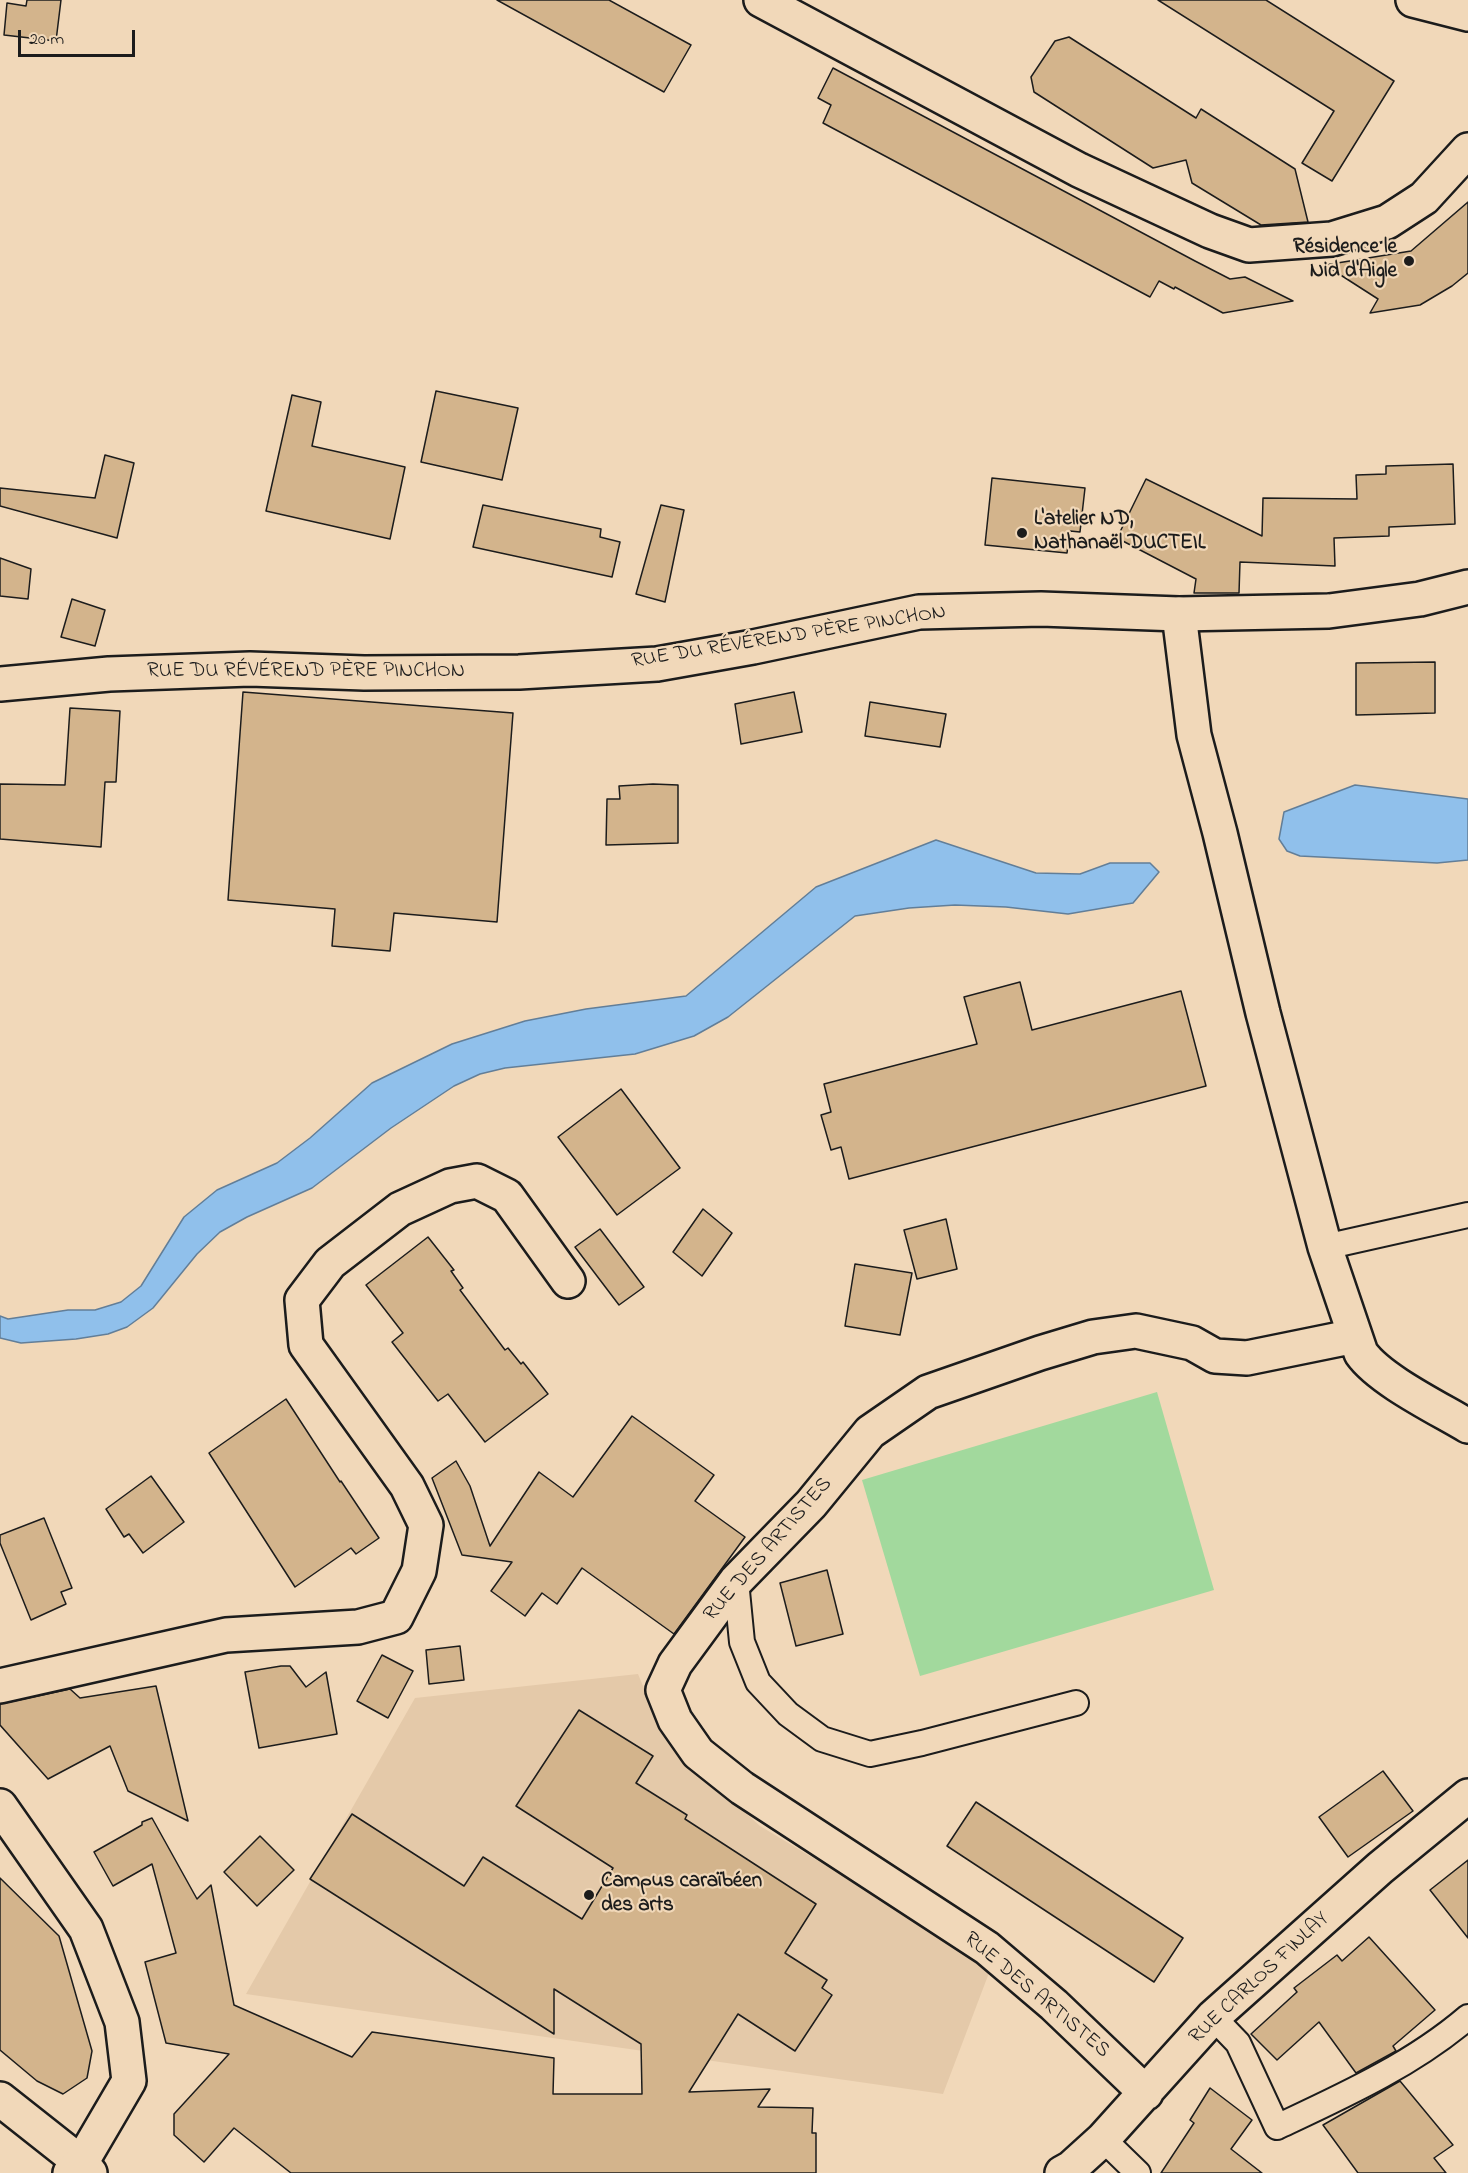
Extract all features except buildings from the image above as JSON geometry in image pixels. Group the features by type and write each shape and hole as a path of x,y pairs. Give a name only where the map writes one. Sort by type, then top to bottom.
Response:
{"street":[{"path":"761,0 1079,170 1210,231 1249,245 1332,239 1387,222 1424,198 1468,150"},
{"path":"1413,0 1468,14"},
{"name":"RUE DU RÉVÉREND PÈRE PINCHON","path":"0,684 109,674 250,669 364,673 507,672 645,665 753,647 919,612 1041,609 1179,614 1329,611 1420,599 1468,587"},
{"path":"1179,614 1194,735 1263,1013 1325,1247 1361,1353 1369,1365 1463,1415"},
{"path":"0,1686 226,1635 358,1627 396,1617 419,1571 426,1525 407,1486 306,1345 302,1300 330,1263 400,1209 450,1186 477,1181 507,1196 568,1281"},
{"name":"RUE DES ARTISTES","path":"1146,2093 1054,2005 987,1948 742,1788 698,1754 675,1719 663,1690 675,1664 736,1581 811,1504 870,1432 928,1392 1083,1340 1136,1331 1192,1343 1215,1356 1248,1359 1355,1336"},
{"name":"RUE CARLOS FINLAY","path":"1062,2173 1071,2168 1103,2139 1213,2017 1380,1868 1468,1796"},
{"path":"0,1806 86,1929 122,2022 129,2081 80,2170 0,2098"}],"lane":[{"path":"1325,1247 1468,1215"},
{"path":"736,1581 742,1642 758,1682 788,1714 822,1739 870,1754 922,1743 1076,1703"},
{"path":"1213,2017 1238,2043 1277,2127 1369,2083 1452,2031 1468,2018"},
{"path":"1103,2139 1138,2173"}],"shaded area":[{"name":"Campus caraïbéen des arts","path":"638,1674 665,1739 760,1826 992,1965 943,2094 246,1994 415,1698"}],"green space":[{"path":"1157,1392 1214,1590 920,1676 862,1480"}],"water":[{"path":"1355,785 1468,799 1468,860 1437,863 1300,856 1287,851 1279,839 1284,812"},
{"path":"936,840 1036,873 1080,874 1110,863 1150,863 1159,872 1133,903 1068,914 1006,907 955,905 909,908 855,916 728,1017 694,1036 635,1054 505,1068 480,1074 454,1086 391,1128 312,1188 247,1217 220,1232 197,1254 153,1308 127,1327 108,1334 76,1339 21,1343 0,1338 0,1316 8,1319 68,1310 95,1310 121,1302 141,1286 184,1217 217,1190 277,1163 310,1138 372,1083 452,1044 525,1021 586,1009 686,996 816,887"}],"place":[{"name":"Résidence le Nid d'Aigle","path":"1409,261"},
{"name":"L'atelier ND, Nathanaël DUCTEIL","path":"1022,533"},
{"name":"Campus caraïbéen des arts","path":"589,1895"}]}
